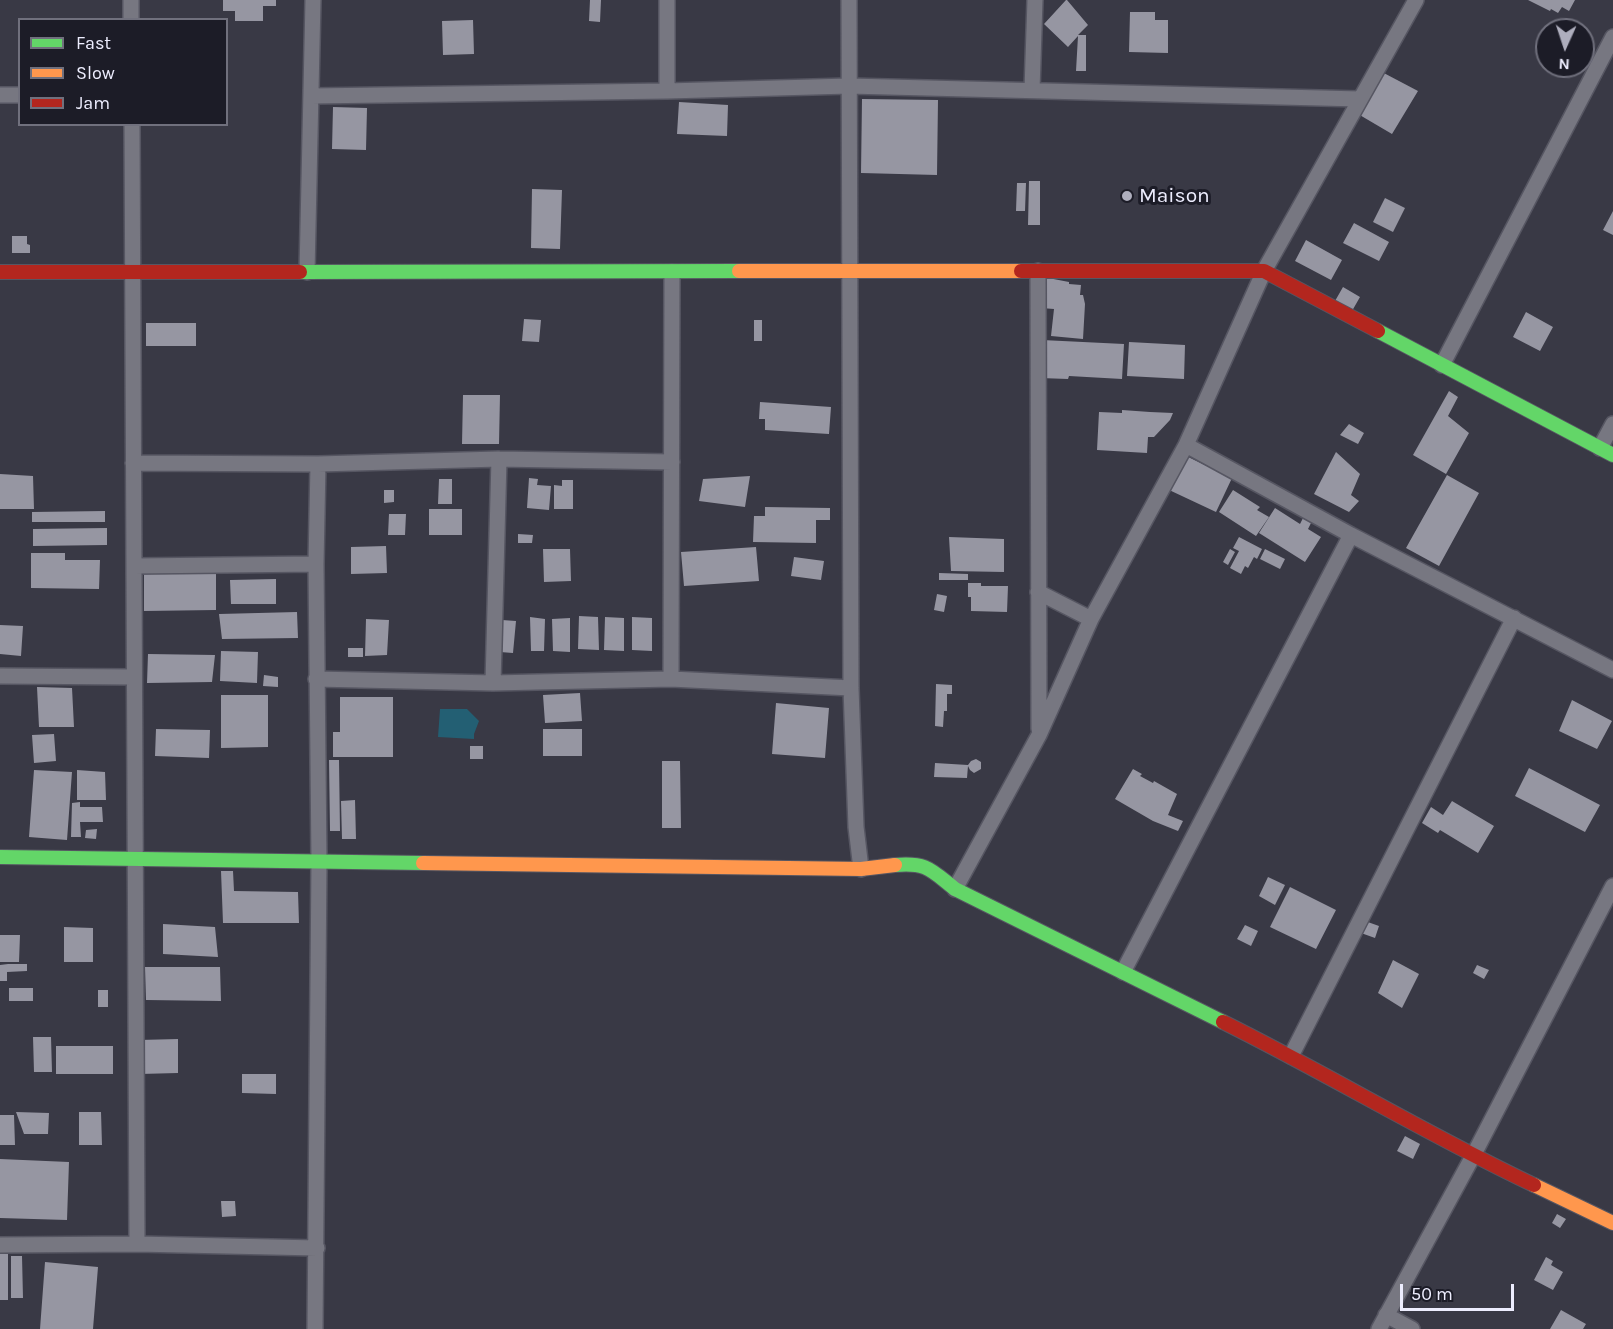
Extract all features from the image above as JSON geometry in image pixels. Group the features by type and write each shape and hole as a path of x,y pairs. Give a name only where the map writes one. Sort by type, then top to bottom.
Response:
{"street":[{"path":"131,0 131,18"},
{"path":"307,272 313,0"},
{"path":"667,0 667,91"},
{"path":"849,0 851,688 856,827 861,869"},
{"path":"1032,90 1035,0"},
{"path":"955,889 1039,735 1092,619 1186,445 1264,271 1416,0"},
{"path":"1442,365 1613,36"},
{"path":"311,96 849,86 1360,99"},
{"path":"0,95 18,95"},
{"path":"132,126 137,1244"},
{"path":"1038,271 1039,735"},
{"path":"0,272 1264,271 1606,451 1613,424"},
{"path":"671,680 672,272"},
{"path":"1186,445 1351,535 1613,670"},
{"path":"134,463 318,464 499,459 672,462"},
{"path":"493,682 499,459"},
{"path":"315,1329 319,861 315,564 318,464"},
{"path":"1123,972 1351,535"},
{"path":"134,566 315,564"},
{"path":"1038,592 1092,619"},
{"path":"1291,1056 1514,618"},
{"path":"0,676 134,677"},
{"path":"316,679 493,682 671,680 851,688"},
{"path":"0,857 861,869 908,864 927,867 955,889 1291,1056 1473,1156 1613,1223"},
{"path":"1412,1329 1382,1322 1473,1156 1613,886"},
{"path":"0,1245 137,1244 317,1248"}],"water":[{"path":"440,709 467,709 479,721 474,739 438,737"}],"building":[{"path":"223,0 276,0 276,6 263,6 263,21 235,21 235,11 223,11"},
{"path":"590,0 601,0 600,22 589,21"},
{"path":"1066,0 1088,25 1078,35 1086,35 1086,71 1076,71 1078,36 1068,47 1044,24"},
{"path":"1528,0 1575,0 1569,11 1562,7 1558,13"},
{"path":"1130,12 1155,12 1155,20 1168,20 1168,53 1129,52"},
{"path":"473,20 474,54 443,55 442,21"},
{"path":"1380,71 1418,91 1392,134 1358,114"},
{"path":"862,99 938,100 937,175 861,173"},
{"path":"679,102 728,105 727,136 677,134"},
{"path":"333,107 367,108 366,150 332,149"},
{"path":"1029,181 1040,181 1040,225 1028,225"},
{"path":"1017,183 1026,183 1025,211 1016,211"},
{"path":"532,189 562,190 560,249 531,248"},
{"path":"1385,198 1405,208 1393,232 1373,222"},
{"path":"1613,211 1613,235 1603,230"},
{"path":"1354,223 1389,242 1379,261 1343,243"},
{"path":"12,236 27,236 30,253 12,253"},
{"path":"1306,240 1342,260 1331,280 1295,261"},
{"path":"1043,277 1081,285 1080,295 1083,295 1085,304 1083,339 1051,336 1054,309 1041,308"},
{"path":"1343,287 1360,297 1352,311 1335,301"},
{"path":"1526,312 1553,327 1540,351 1513,337"},
{"path":"524,319 541,320 539,342 522,341"},
{"path":"754,320 762,320 762,341 754,341"},
{"path":"146,323 196,323 196,346 146,346"},
{"path":"1042,340 1124,344 1122,379 1069,376 1068,379 1040,378"},
{"path":"1129,342 1185,345 1184,379 1127,376"},
{"path":"1449,391 1458,397 1448,416 1469,433 1446,474 1413,455"},
{"path":"463,395 500,395 499,444 462,444"},
{"path":"760,402 831,407 829,434 765,430 765,419 759,419"},
{"path":"1122,410 1173,413 1170,420 1154,437 1148,437 1147,453 1097,450 1099,412 1122,413"},
{"path":"1349,424 1364,433 1358,444 1340,435"},
{"path":"1336,452 1360,474 1351,495 1359,501 1349,512 1314,494"},
{"path":"1184,455 1232,478 1216,512 1167,489"},
{"path":"0,474 33,476 34,509 0,509"},
{"path":"1447,475 1479,493 1439,566 1406,548"},
{"path":"750,476 745,507 699,501 703,479"},
{"path":"529,478 538,479 537,485 551,486 549,510 527,508"},
{"path":"439,479 452,479 452,504 438,504"},
{"path":"562,480 573,480 573,509 554,509 554,485 562,486"},
{"path":"384,490 394,490 394,502 384,503"},
{"path":"1233,490 1260,507 1257,510 1269,517 1256,536 1219,512"},
{"path":"765,507 830,508 830,520 816,520 816,543 753,542 754,516 765,516"},
{"path":"1275,508 1300,524 1303,518 1311,523 1308,529 1321,537 1305,562 1259,533"},
{"path":"429,509 462,509 462,535 429,535"},
{"path":"105,511 105,522 32,522 32,512"},
{"path":"389,514 406,514 405,535 388,535"},
{"path":"107,528 107,545 33,546 33,529"},
{"path":"518,534 533,535 532,543 518,543"},
{"path":"949,537 1004,539 1004,572 951,571"},
{"path":"1239,537 1262,549 1257,559 1254,557 1248,568 1245,566 1241,574 1230,568 1239,551 1233,548"},
{"path":"386,546 387,573 351,574 351,547"},
{"path":"756,547 759,581 684,586 681,552"},
{"path":"543,549 570,549 571,581 544,582"},
{"path":"1230,549 1235,552 1228,565 1223,562"},
{"path":"1265,549 1285,559 1280,569 1260,559"},
{"path":"31,553 65,553 65,560 100,560 99,589 31,588"},
{"path":"794,557 824,561 821,580 791,576"},
{"path":"144,571 216,571 216,610 144,611"},
{"path":"939,573 968,574 968,580 939,580"},
{"path":"276,579 276,604 231,604 230,580"},
{"path":"968,583 981,583 981,586 1008,586 1007,612 971,611"},
{"path":"937,594 947,596 944,612 934,610"},
{"path":"297,612 298,638 222,639 219,614"},
{"path":"579,616 598,617 599,650 578,649"},
{"path":"530,617 545,619 544,651 531,651"},
{"path":"605,617 624,618 624,651 604,650"},
{"path":"632,617 652,618 652,651 632,650"},
{"path":"570,618 570,652 553,651 552,619"},
{"path":"366,619 389,620 387,655 365,656"},
{"path":"502,620 516,621 513,653 500,652"},
{"path":"0,625 23,626 21,656 0,654"},
{"path":"348,648 363,648 363,657 348,657"},
{"path":"221,651 258,652 257,683 220,681"},
{"path":"148,654 215,655 212,682 147,683"},
{"path":"264,675 278,677 278,687 263,686"},
{"path":"936,684 952,685 952,694 947,694 947,711 944,711 943,727 935,726"},
{"path":"37,687 72,688 74,727 39,727"},
{"path":"580,693 582,721 545,723 543,695"},
{"path":"221,695 268,695 268,747 221,748"},
{"path":"340,697 393,697 393,757 333,757 333,732 340,732"},
{"path":"1572,700 1612,721 1597,749 1559,731"},
{"path":"776,703 829,708 825,758 772,754"},
{"path":"156,729 210,730 209,758 155,756"},
{"path":"543,729 582,729 582,756 543,756"},
{"path":"54,734 56,761 34,763 32,735"},
{"path":"470,746 483,746 483,759 470,759"},
{"path":"976,759 981,762 981,769 974,773 968,766 967,778 934,777 935,763 968,765"},
{"path":"329,760 339,760 340,831 330,831"},
{"path":"662,761 680,761 681,828 662,828"},
{"path":"1529,768 1600,805 1585,832 1515,796"},
{"path":"1133,769 1142,774 1140,776 1177,794 1168,815 1183,821 1178,831 1153,821 1115,799"},
{"path":"34,770 72,772 67,840 29,837"},
{"path":"77,770 105,772 106,800 77,800"},
{"path":"355,800 356,839 342,839 341,801"},
{"path":"1452,801 1494,826 1478,853 1440,830 1438,833 1422,823 1431,807 1443,815"},
{"path":"80,802 80,807 102,807 103,822 80,822 81,837 71,837 72,803"},
{"path":"97,829 96,839 85,838 86,830"},
{"path":"221,871 233,871 234,891 298,892 299,923 223,923"},
{"path":"1268,877 1285,885 1275,905 1259,896"},
{"path":"1290,887 1336,910 1316,949 1270,927"},
{"path":"1365,921 1379,926 1375,938 1361,933"},
{"path":"163,924 215,927 218,957 163,954"},
{"path":"1245,925 1258,931 1251,946 1237,939"},
{"path":"64,927 93,928 93,962 64,962"},
{"path":"0,935 20,935 19,962 0,962"},
{"path":"1393,960 1419,974 1402,1008 1378,993"},
{"path":"27,964 27,971 7,972 7,981 0,981 0,965"},
{"path":"1477,965 1489,970 1484,979 1473,973"},
{"path":"145,967 220,967 221,1001 146,1000"},
{"path":"9,988 33,988 33,1001 9,1001"},
{"path":"98,990 108,990 108,1007 98,1007"},
{"path":"33,1037 51,1037 52,1072 34,1072"},
{"path":"178,1039 178,1073 140,1074 139,1040"},
{"path":"56,1046 113,1046 113,1074 56,1074"},
{"path":"242,1074 276,1074 276,1094 242,1093"},
{"path":"16,1112 49,1113 48,1134 24,1134"},
{"path":"79,1112 101,1112 102,1145 79,1145"},
{"path":"0,1115 14,1115 15,1145 0,1145"},
{"path":"1405,1136 1420,1144 1413,1159 1397,1151"},
{"path":"0,1159 69,1162 67,1220 0,1218"},
{"path":"221,1201 235,1201 236,1216 222,1217"},
{"path":"1557,1214 1566,1219 1560,1228 1552,1223"},
{"path":"0,1254 8,1254 8,1300 0,1300"},
{"path":"11,1256 22,1256 23,1298 11,1298"},
{"path":"1546,1257 1553,1261 1551,1265 1563,1272 1553,1290 1534,1280"},
{"path":"45,1262 98,1267 93,1329 40,1329"},
{"path":"1561,1310 1586,1324 1583,1329 1550,1329"}],"traffic: fast":[{"path":"300,272 739,271"},
{"path":"1378,331 1613,455"},
{"path":"0,857 423,863"},
{"path":"895,865 922,866 955,889 1223,1022"}],"traffic: slow":[{"path":"739,271 1021,271"},
{"path":"423,863 861,869 895,865"},
{"path":"1534,1185 1613,1223"}],"traffic: jam":[{"path":"1021,271 1264,271 1378,331"},
{"path":"0,272 300,272"},
{"path":"1223,1022 1455,1146 1534,1185"}],"place":[{"name":"Maison","path":"1127,196"}]}
